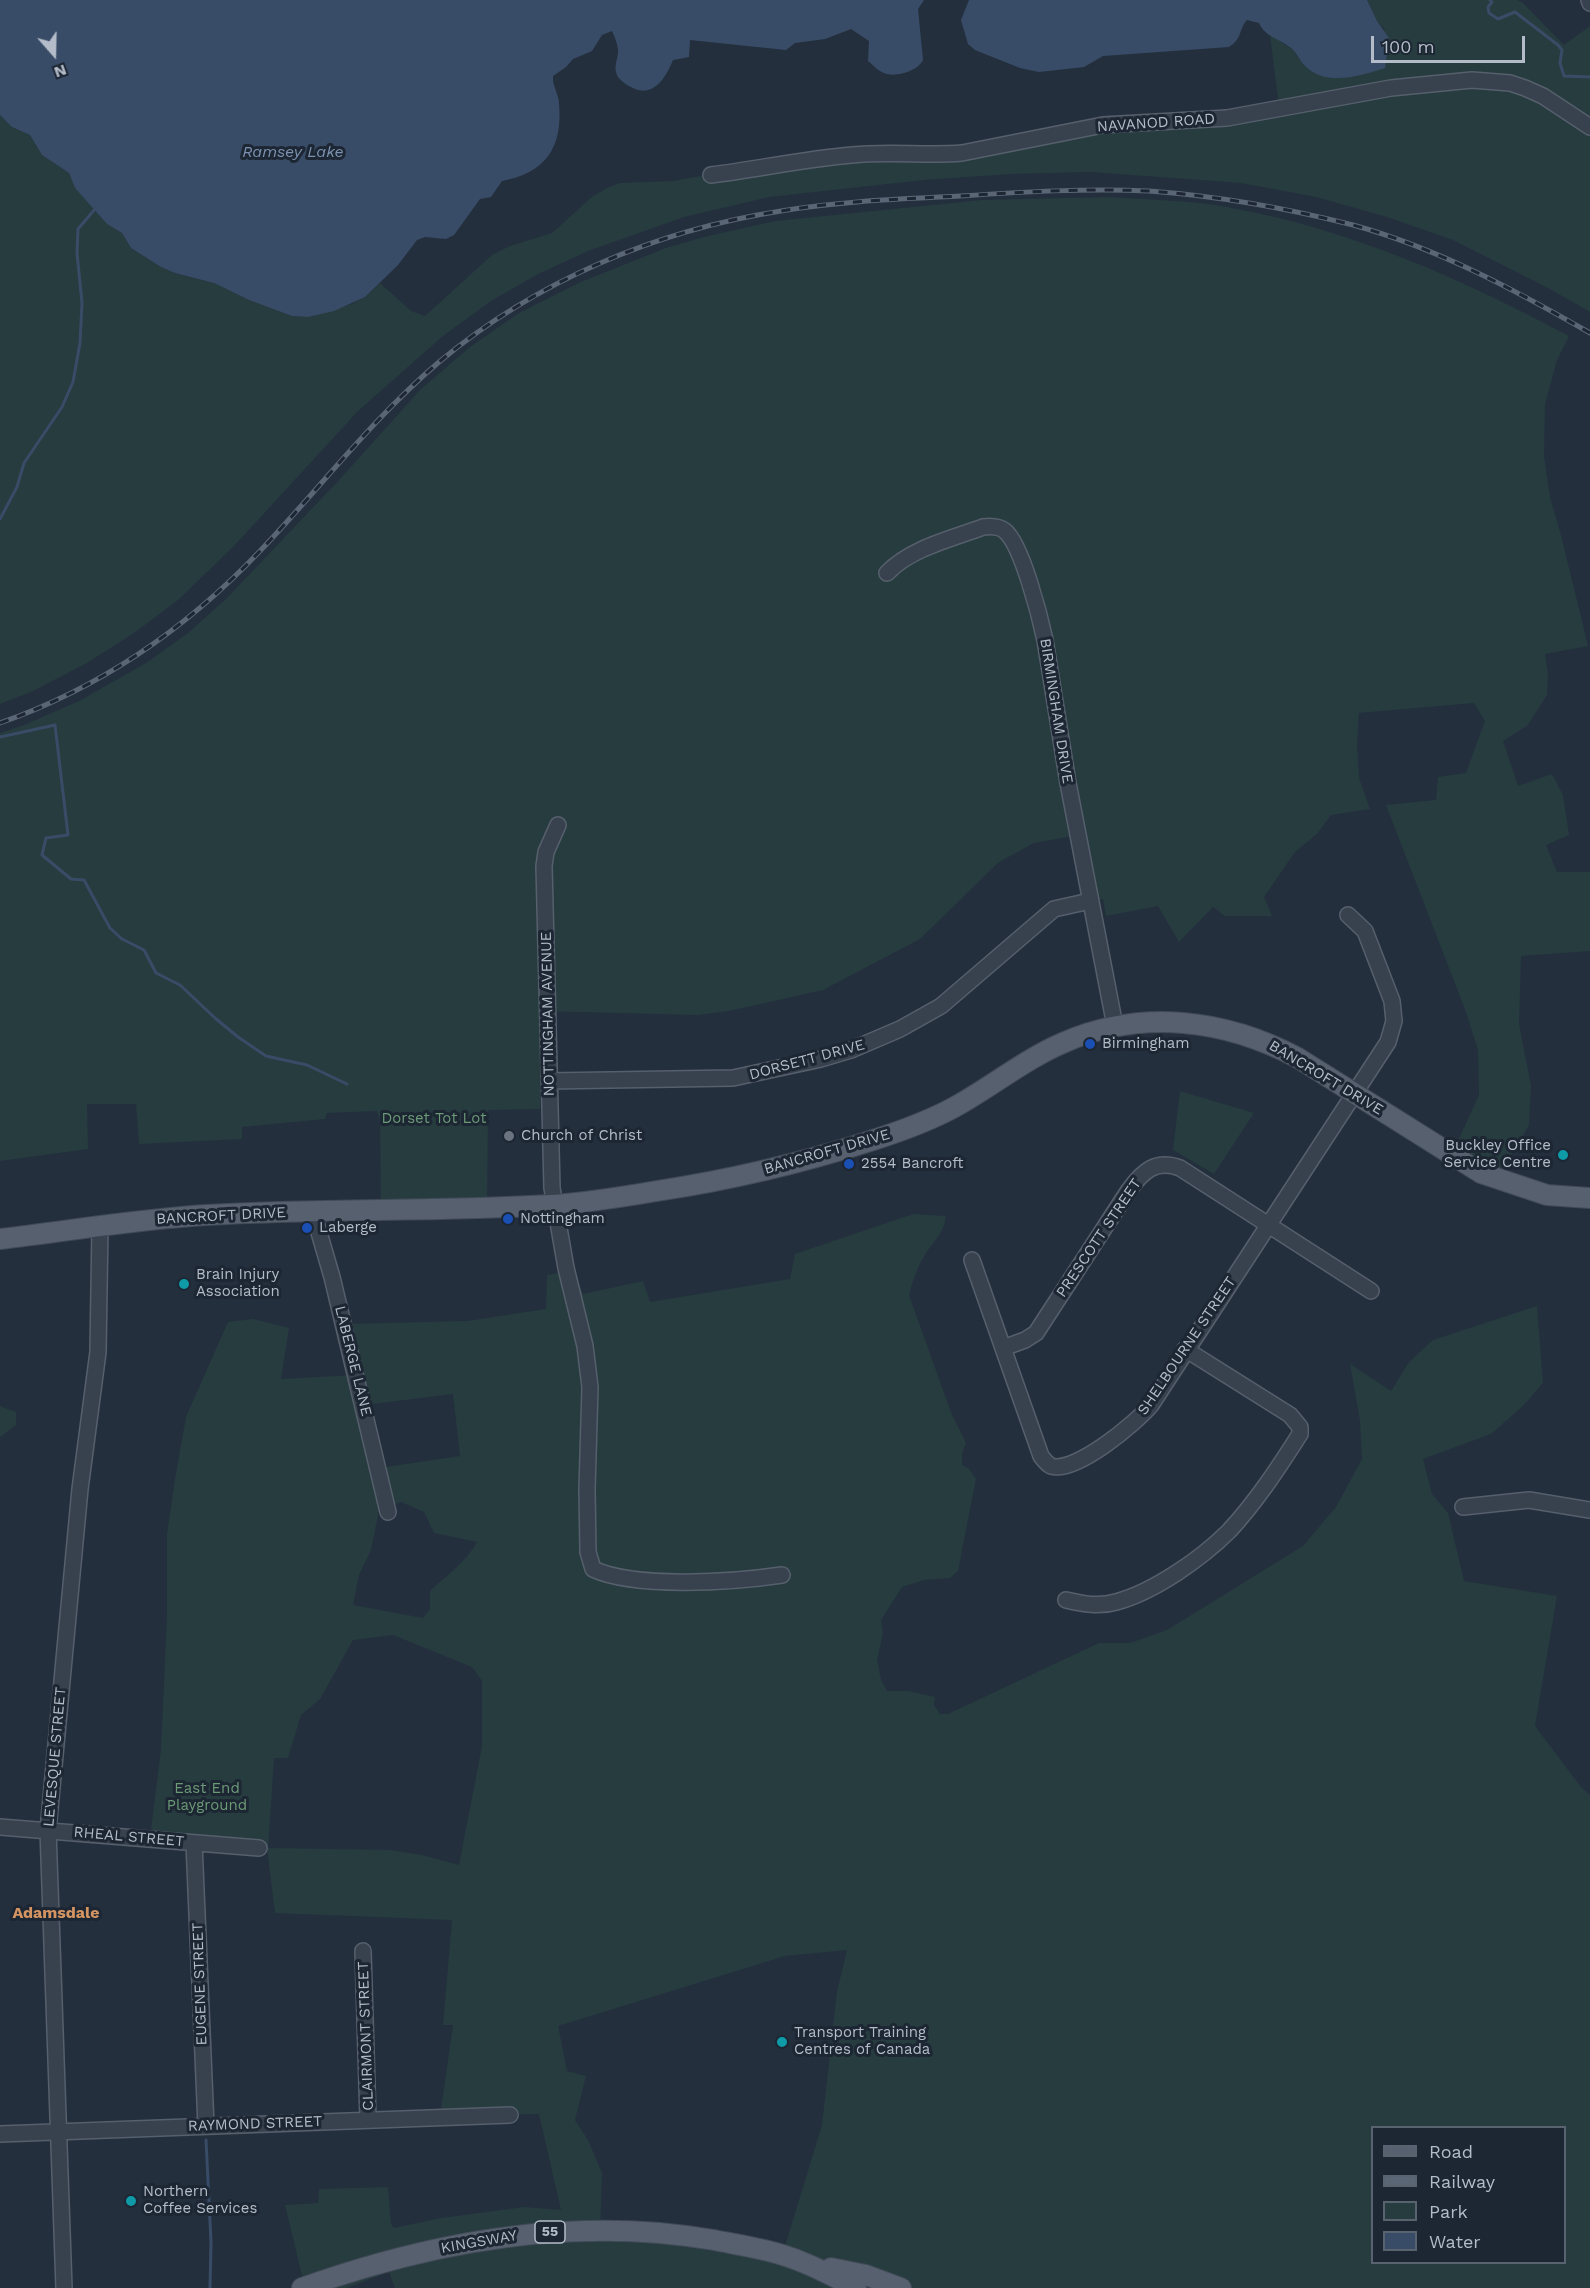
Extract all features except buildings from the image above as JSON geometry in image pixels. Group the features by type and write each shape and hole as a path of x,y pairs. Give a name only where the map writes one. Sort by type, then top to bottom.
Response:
{"main road":[{"name":"BANCROFT DRIVE","path":"0,1239 204,1215 485,1209 554,1205 729,1179 866,1143 938,1116 1061,1044 1115,1026 1176,1022 1208,1025 1239,1032 1270,1043 1481,1173 1547,1195 1590,1198"},
{"name":"KINGSWAY","path":"302,2288 370,2265 457,2245 566,2231 673,2234 746,2246 802,2262 866,2275 901,2288"},
{"name":"KINGSWAY","path":"802,2262 856,2288"}],"street":[{"name":"NAVANOD ROAD","path":"711,175 853,155 892,152 962,153 1103,125 1227,118 1391,88 1472,80 1510,83 1526,88 1543,96 1590,127"},
{"name":"BIRMINGHAM DRIVE","path":"886,573 898,561 912,554 983,527 998,527 1010,536 1022,562 1045,640 1068,783 1115,1026"},
{"name":"NOTTINGHAM AVENUE","path":"558,825 546,852 544,866 552,1188 566,1268 585,1346 590,1387 588,1552 593,1569 609,1576 659,1581 711,1581 782,1575"},
{"name":"DORSETT DRIVE","path":"549,1081 733,1078 821,1059 851,1050 900,1029 941,1006 1054,909 1090,901"},
{"name":"SHELBOURNE STREET","path":"972,1260 1041,1456 1048,1464 1066,1466 1085,1457 1129,1428 1151,1405 1185,1349 1388,1042 1394,1021 1394,1009 1365,931 1348,915"},
{"name":"PRESCOTT STREET","path":"1003,1348 1025,1341 1036,1333 1143,1172 1151,1167 1168,1164 1180,1168 1371,1291"},
{"name":"LABERGE LANE","path":"313,1212 338,1300 388,1512"},
{"name":"LEVESQUE STREET","path":"64,2288 48,1830 80,1489 98,1352 100,1227"},
{"path":"1066,1600 1085,1605 1116,1602 1152,1587 1206,1551 1229,1530 1250,1505 1300,1434 1300,1427 1290,1415 1185,1349"},
{"path":"1463,1507 1528,1500 1590,1510"},
{"name":"RHEAL STREET","path":"0,1827 259,1848"},
{"name":"EUGENE STREET","path":"194,1843 206,2126"},
{"name":"CLAIRMONT STREET","path":"363,1951 368,2120"},
{"name":"RAYMOND STREET","path":"0,2134 510,2115"}],"green space":[{"path":"1367,0 1517,0 1523,3 1564,45 1590,26 1590,312 1453,240 1387,217 1316,197 1241,183 1091,172 1010,174 924,180 769,197 684,217 588,251 538,274 491,301 443,336 359,410 234,546 178,600 134,633 87,663 31,692 0,704 0,115 12,127 30,135 42,155 69,173 75,188 107,224 122,233 131,248 161,267 214,283 249,300 292,316 308,317 352,304 365,297 380,283 411,311 425,316 492,255 510,246 552,233 593,196 620,183 673,181 711,174 944,154 1279,107 1270,35 1292,49 1305,66 1385,30 1377,21"},
{"name":"Dorset Tot Lot","path":"1109,197 1217,205 1277,217 1320,229 1447,276 1569,336 1557,360 1545,404 1544,456 1550,497 1588,646 1545,654 1548,674 1547,695 1527,726 1503,741 1518,786 1552,774 1563,795 1569,835 1546,845 1557,872 1590,872 1590,951 1521,956 1519,1024 1531,1086 1529,1125 1497,1180 1451,1156 1479,1095 1478,1050 1466,1012 1386,805 1436,800 1438,777 1466,773 1485,721 1474,703 1359,713 1357,744 1359,778 1370,809 1331,815 1317,834 1295,852 1264,897 1272,916 1225,916 1213,907 1179,942 1158,906 1106,916 1103,899 1092,901 1078,835 1034,843 999,862 920,939 823,990 729,1011 698,1015 540,1011 540,1109 488,1110 487,1210 381,1211 380,1121 377,1111 327,1113 325,1119 242,1127 242,1139 139,1144 136,1104 87,1104 88,1149 0,1161 0,733 79,701 146,663 188,633 227,598 340,479 420,390 470,347 519,313 581,282 666,248 775,221 982,200"},
{"path":"1180,1091 1254,1113 1214,1174 1173,1150"},
{"name":"East End Playground","path":"913,1214 946,1216 942,1230 919,1266 909,1295 952,1415 966,1443 962,1454 962,1465 969,1469 976,1479 958,1571 950,1578 924,1580 902,1587 881,1620 883,1634 877,1660 881,1680 887,1691 909,1691 935,1697 934,1705 940,1714 948,1714 1099,1643 1130,1643 1167,1630 1303,1546 1336,1507 1362,1459 1360,1421 1350,1364 1391,1391 1409,1362 1433,1340 1537,1306 1543,1383 1523,1406 1491,1434 1423,1459 1432,1494 1448,1513 1464,1581 1557,1596 1535,1726 1581,1787 1590,1795 1590,2288 395,2288 389,2272 347,2288 305,2288 285,2205 318,2203 319,2189 388,2187 391,2224 394,2228 441,2218 524,2207 561,2210 539,2114 440,2116 453,2025 443,2025 452,1920 275,1913 267,1848 150,1838 161,1750 167,1615 167,1534 175,1479 186,1417 228,1322 253,1319 289,1328 281,1379 356,1375 344,1324 467,1321 546,1309 547,1275 574,1270 583,1294 643,1281 650,1302 790,1279 795,1254","holes":["453,1394 460,1456 379,1468 365,1405","401,1502 424,1512 434,1533 477,1542 462,1562 430,1591 430,1609 423,1618 353,1605 359,1575 371,1550 379,1510","393,1635 472,1667 482,1681 482,1746 459,1865 422,1855 390,1850 268,1848 274,1758 288,1758 301,1715 320,1699 353,1640","847,1950 837,1991 822,2125 782,2256 600,2232 602,2173 588,2140 575,2120 586,2076 567,2071 558,2026 785,1956"]},
{"path":"0,1406 16,1412 16,1425 0,1437"}],"water":[{"name":"Ramsey Lake","path":"0,0 924,0 918,9 923,60 906,72 894,75 882,72 868,61 869,41 851,29 825,39 795,43 786,50 690,40 689,57 673,60 667,73 658,84 647,90 640,90 629,86 618,77 616,66 618,49 615,38 612,31 602,35 592,51 573,59 553,76 559,100 558,133 554,146 540,165 530,172 502,181 491,197 480,199 454,235 446,239 425,237 417,240 398,265 365,297 334,311 308,317 292,316 249,300 214,283 175,273 131,248 122,233 107,224 75,188 69,173 42,155 30,135 12,127 0,115"},
{"path":"969,0 1367,0 1377,21 1389,38 1385,68 1344,78 1333,78 1313,72 1305,66 1291,48 1269,35 1259,23 1247,20 1236,40 1229,47 1103,56 1084,67 1039,72 1020,68 975,50 968,44 961,20"}],"waterway":[{"path":"1490,0 1492,2 1488,7 1489,13 1498,19 1515,12 1558,45 1562,50 1560,63 1564,76 1590,77"},
{"path":"0,519 17,487 24,463 62,407 73,382 80,343 82,303 77,253 78,229 95,209"},
{"path":"0,737 55,725 68,835 46,838 42,855 71,879 84,880 110,928 122,939 144,950 156,973 180,985 238,1037 266,1056 307,1065 347,1084"},
{"path":"206,2140 211,2242 210,2288"}],"railway":[{"path":"0,723 37,709 107,674 140,653 203,605 260,551 391,407 439,362 476,333 516,307 600,263 689,231 781,211 893,199 1078,190 1149,191 1201,196 1303,213 1384,234 1475,272 1590,333"}],"place":[{"name":"Birmingham","path":"1090,1044"},
{"name":"Church of Christ","path":"509,1136"},
{"name":"Buckley Office Service Centre","path":"1563,1155"},
{"name":"2554 Bancroft","path":"849,1164"},
{"name":"Nottingham","path":"508,1219"},
{"name":"Laberge","path":"307,1228"},
{"name":"Brain Injury Association","path":"184,1284"},
{"name":"Transport Training Centres of Canada","path":"782,2042"},
{"name":"Northern Coffee Services","path":"131,2201"}],"district":[{"name":"Adamsdale","path":"56,1913"}]}
